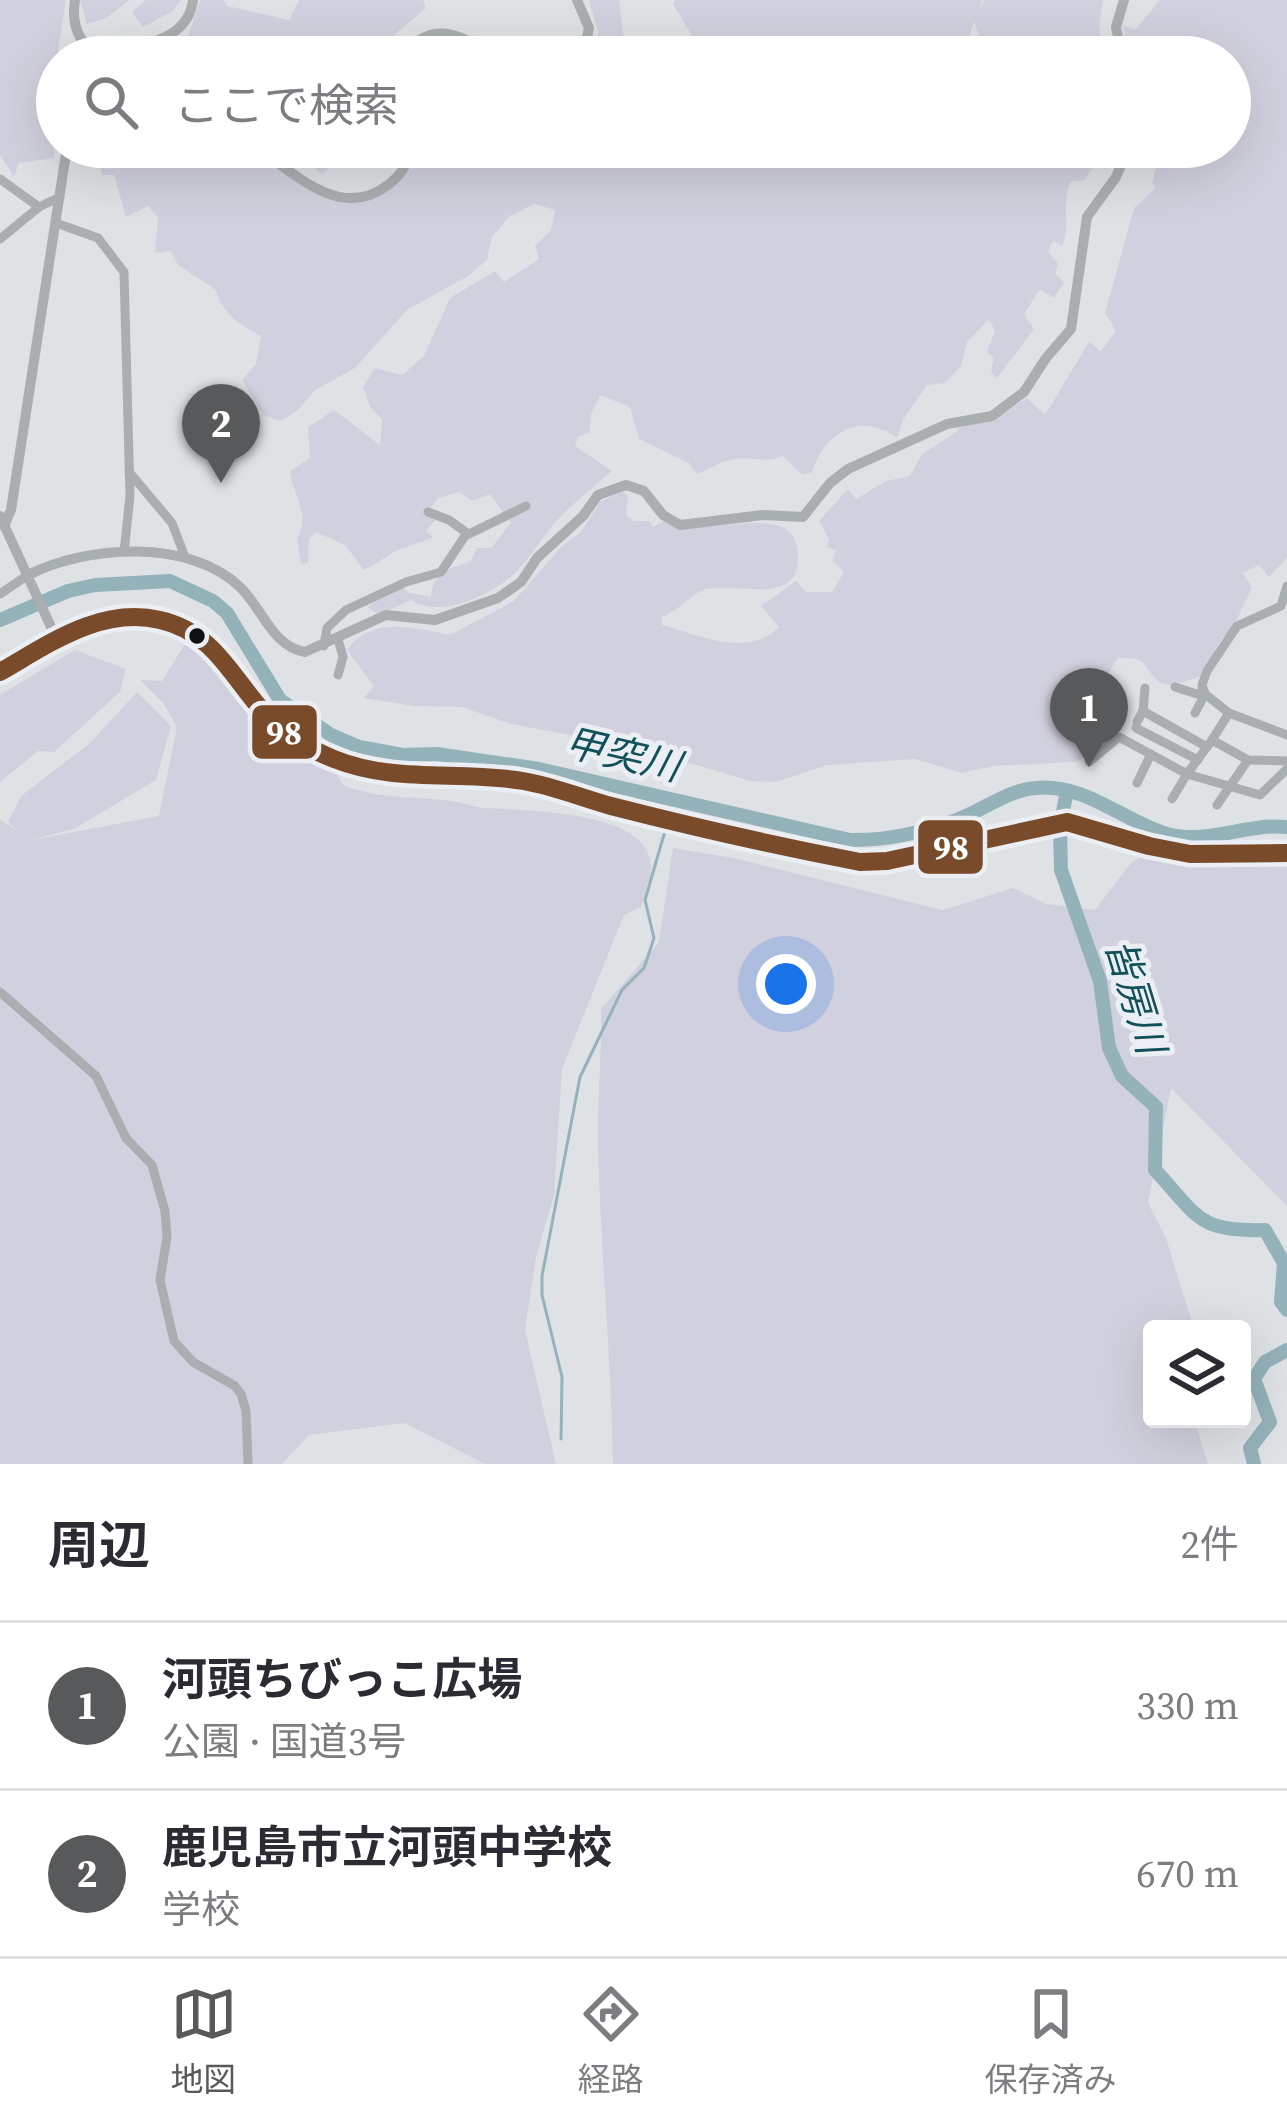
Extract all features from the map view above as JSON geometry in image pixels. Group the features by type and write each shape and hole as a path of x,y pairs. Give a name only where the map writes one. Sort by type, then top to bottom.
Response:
{"highway":[{"path":"0,672 57,640 109,619 160,620 181,626 210,644 281,730 355,767 396,775 522,781 618,808 860,862 887,861 1067,822 1190,854 1287,853"}],"street":[{"path":"74,0 78,36"},
{"path":"166,36 188,19 193,0"},
{"path":"577,0 589,36"},
{"path":"1118,36 1124,0"},
{"path":"57,640 2,521 11,510 64,168"},
{"path":"287,168 325,194 350,200 368,196 405,168"},
{"path":"0,594 70,561 124,553 185,557 232,580 284,645 305,652 386,615 435,620 510,592 608,488 626,485 644,491 663,515 680,525 763,515 803,517 848,469 947,424 1004,410 1024,392 1071,329 1087,217 1120,168"},
{"path":"0,179 39,207"},
{"path":"0,239 39,207 60,197"},
{"path":"56,223 98,238 124,272 129,472 124,553"},
{"path":"129,472 172,523 185,557"},
{"path":"324,646 327,628 346,610 406,582 441,572 467,535 526,506"},
{"path":"428,512 454,523 467,535"},
{"path":"1195,713 1207,671 1223,641 1237,626 1281,606 1287,586"},
{"path":"338,639 343,657 338,675"},
{"path":"1175,687 1204,692"},
{"path":"1130,690 1144,692 1139,720"},
{"path":"1204,692 1228,713 1287,735"},
{"path":"1172,799 1228,713"},
{"path":"1139,720 1248,760 1287,765"},
{"path":"1139,720 1198,760"},
{"path":"1089,762 1119,737 1187,774 1260,795 1287,765"},
{"path":"1137,783 1151,754"},
{"path":"1217,805 1248,760"},
{"path":"0,992 96,1076 126,1138 152,1166 165,1211 167,1237 160,1280 174,1340 193,1362 221,1376 241,1394 248,1464"}],"shaded area":[{"path":"0,0 66,0 60,36 36,36 36,161 19,163 14,177 0,155"},
{"path":"80,0 130,0 106,18 87,24"},
{"path":"146,0 181,0 173,11 143,27 132,12"},
{"path":"200,0 224,0 227,6 289,20 299,0 423,0 426,8 393,36 188,36"},
{"path":"589,0 619,0 623,36 597,36"},
{"path":"675,0 982,0 980,8 985,0 1103,0 1100,36 979,36 974,21 969,36 692,36"},
{"path":"1160,0 1287,0 1287,558 1269,577 1259,565 1243,573 1252,587 1235,624 1201,676 1172,686 1159,682 1140,661 1118,658 1106,683 1118,723 1111,741 1074,762 994,766 962,773 915,759 827,765 776,782 750,781 640,748 511,724 462,707 364,698 374,686 347,650 357,639 395,627 450,635 514,601 561,547 581,532 600,502 622,492 628,496 626,515 634,521 649,521 653,527 663,521 699,527 766,523 783,528 795,539 798,560 786,584 701,591 662,617 662,625 723,642 767,637 779,627 761,606 796,581 806,592 832,592 844,572 832,560 836,551 827,547 829,539 819,521 848,489 856,499 886,481 910,476 922,454 958,431 952,418 1000,416 1027,398 1045,415 1089,342 1101,351 1116,331 1105,313 1134,208 1156,188 1152,183 1156,168 1251,168 1251,36 1125,36 1123,25 1135,30"},
{"path":"444,28 465,36 416,36"},
{"path":"100,168 292,168 338,195 390,188 401,168 1093,168 1085,180 1070,182 1065,238 1062,246 1053,241 1048,251 1058,264 1055,273 1064,282 1054,298 1040,289 1024,314 1034,329 997,378 991,372 994,358 987,352 995,331 989,319 967,342 961,366 945,383 927,385 903,420 897,438 870,426 846,430 826,446 812,472 802,475 783,456 734,459 697,474 689,463 639,439 630,407 600,395 591,414 590,432 578,437 575,446 612,471 562,515 514,574 464,602 436,607 411,600 379,615 368,607 400,581 406,592 431,597 438,577 470,562 477,548 491,548 511,523 490,494 472,501 459,492 438,498 431,507 438,517 426,531 433,537 364,570 345,545 316,532 309,539 308,563 301,564 297,538 303,521 290,471 310,458 308,427 334,410 380,445 382,420 363,387 375,368 402,375 424,356 450,298 495,271 504,282 539,259 535,246 551,230 555,210 534,204 510,216 492,237 487,260 407,310 355,368 315,390 281,421 264,416 242,380 256,364 261,336 233,318 216,290 178,265 171,251 155,253 158,218 148,206 126,217 114,175 102,175"},
{"path":"185,644 272,730 325,762 343,785 377,794 580,817 631,834 646,849 651,869 641,907 624,915 562,1069 554,1195 536,1257 525,1330 556,1464 485,1464 404,1423 309,1435 282,1464 0,1464 0,820 17,830 8,822 21,796 90,743 137,692 171,726 156,780 74,829 31,840 159,816 177,727 163,703 140,680 162,681"},
{"path":"75,650 126,669 120,692 54,752 38,751 0,782 0,695"},
{"path":"673,848 734,858 943,910 1013,888 1046,904 1095,910 1130,864 1151,850 1287,861 1287,1206 1171,1088 1148,1203 1166,1238 1191,1320 1143,1320 1143,1428 1197,1428 1208,1464 613,1464 598,1148 601,1009 659,942"}],"waterway":[{"name":"甲突川","path":"0,620 68,591 170,581 213,601 227,613 280,700 331,735 359,747 539,769 850,840 933,828 1036,788 1071,791 1182,837 1287,827"},
{"name":"皆房川","path":"1062,816 1067,791"},
{"name":"皆房川","path":"1060,828 1061,870 1100,981 1109,1048 1122,1076 1156,1107 1155,1170 1201,1218 1225,1228 1265,1230 1284,1263 1281,1302 1287,1310"},
{"path":"561,1439 562,1377 542,1295 542,1276 580,1077 622,990 644,968 654,938 645,900 665,831"},
{"name":"皆房川","path":"1254,1464 1250,1448 1270,1422 1254,1379 1265,1362 1287,1350"}],"transit line":[{"name":"98","path":"0,672 96,623 138,617 160,620 197,636 211,648 286,733 317,752 357,767 523,781 673,821 860,862 887,861 1067,822 1190,854 1287,853"}],"place":[{"name":"鹿児島市立河頭中学校","path":"221,483"},
{"name":"河頭ちびっこ広場","path":"1089,767"}]}
